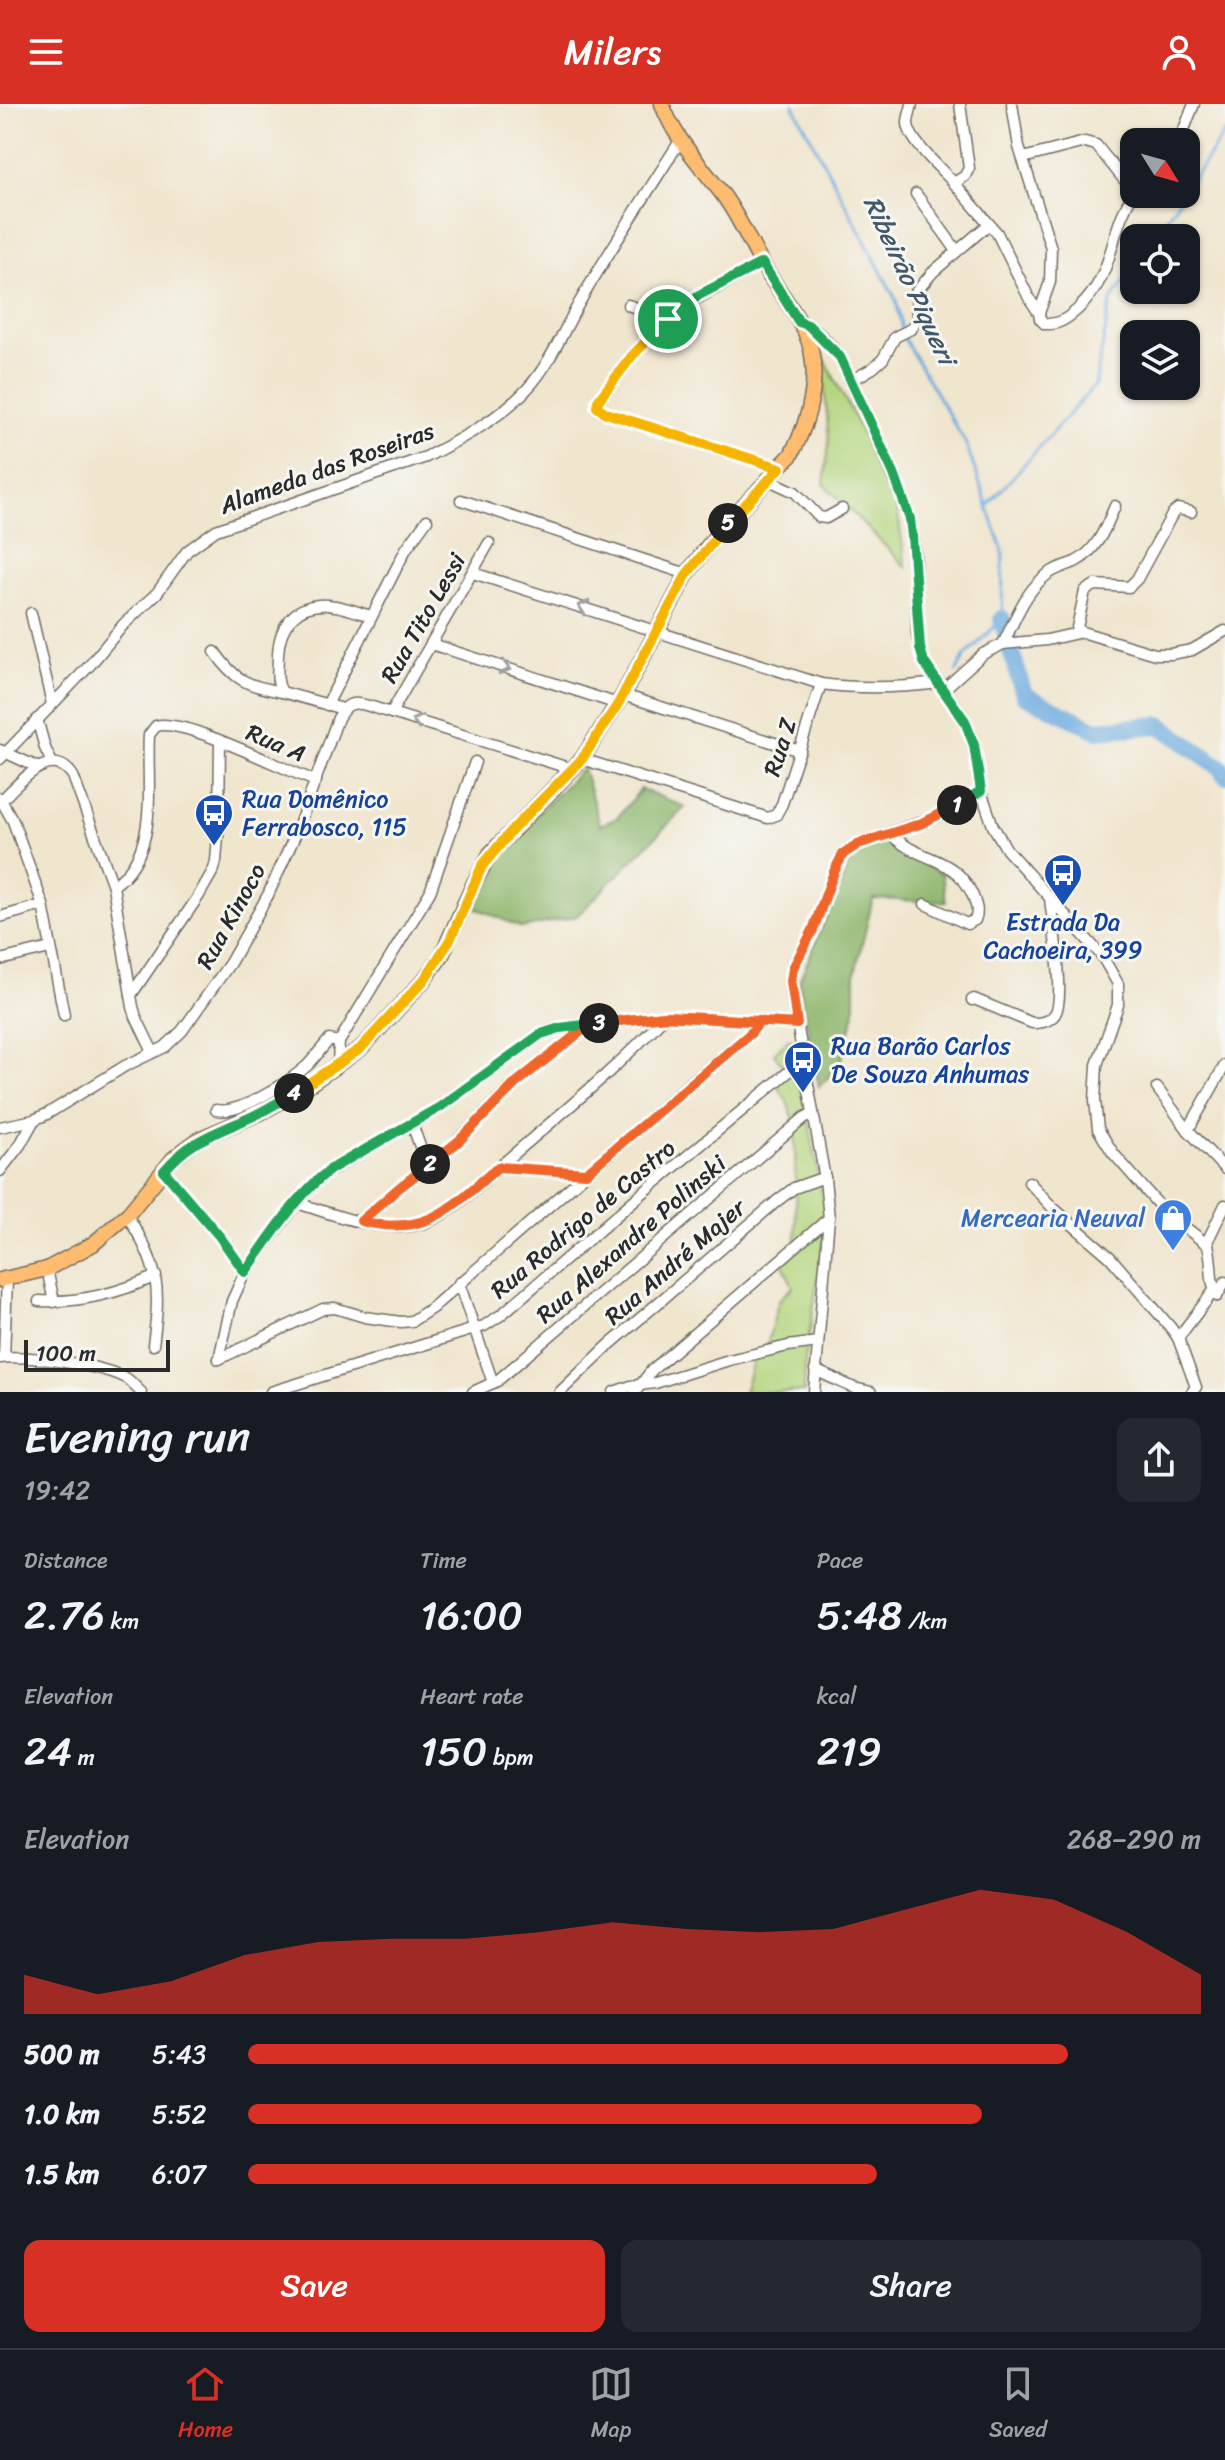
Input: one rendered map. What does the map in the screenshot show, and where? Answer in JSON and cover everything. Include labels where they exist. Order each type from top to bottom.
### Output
[{"type":"main road","points":[[4,1279],[47,1269],[93,1244],[127,1215],[173,1159],[201,1138],[260,1113],[338,1065],[364,1045],[424,980],[446,948],[490,854],[577,764],[620,700],[687,574],[740,509],[780,468],[799,440],[812,391],[813,370],[806,334],[733,210],[680,141],[662,104]]},
{"type":"street","points":[[912,104],[908,121],[910,131],[1002,242],[1045,324],[1053,325],[1068,317],[1091,296],[1107,268],[1118,222],[1125,208]]},
{"type":"street","points":[[954,183],[965,176],[969,168],[960,104]]},
{"type":"street","points":[[1012,104],[1023,158],[1051,248],[1050,282],[1039,313]]},
{"type":"street","points":[[1185,128],[1194,104]]},
{"type":"street","name":"Alameda das Roseiras","points":[[2,754],[157,593],[187,551],[207,535],[426,457],[452,444],[515,400],[540,371],[583,295],[680,141]]},
{"type":"street","points":[[1023,158],[1085,142],[1096,145],[1120,175]]},
{"type":"street","points":[[916,194],[957,251]]},
{"type":"street","points":[[851,381],[873,368],[883,359],[895,337],[911,329],[917,320],[916,292],[933,272],[989,224]]},
{"type":"street","points":[[762,263],[699,295],[668,319],[632,356],[598,401],[597,407],[606,413],[780,468]]},
{"type":"street","points":[[628,305],[668,319]]},
{"type":"street","points":[[799,322],[808,325],[840,357],[894,474],[910,519],[915,555],[917,634],[924,662],[962,715],[971,734],[987,813],[1002,843],[1102,956],[1118,984],[1118,1005],[1097,1065],[1095,1100],[1098,1129],[1121,1163],[1164,1211],[1206,1244],[1210,1250],[1218,1295]]},
{"type":"street","points":[[769,480],[795,492],[819,517],[826,518],[842,509]]},
{"type":"street","points":[[461,500],[687,574]]},
{"type":"street","points":[[1003,644],[1032,589],[1047,574],[1090,551],[1103,533],[1115,506]]},
{"type":"street","points":[[1076,632],[1085,591],[1095,585],[1129,587],[1137,579],[1173,513],[1178,509],[1191,512]]},
{"type":"street","points":[[327,705],[406,549],[427,520]]},
{"type":"street","name":"Rua Tito Lessi","points":[[391,713],[489,543]]},
{"type":"street","points":[[473,573],[821,684],[846,687],[940,687],[983,654],[1003,644],[1047,640],[1076,632],[1155,654],[1171,654],[1192,650],[1225,631]]},
{"type":"street","points":[[282,692],[277,681],[280,637],[295,614],[326,605],[371,616]]},
{"type":"street","points":[[31,613],[52,704]]},
{"type":"street","points":[[431,644],[800,751]]},
{"type":"street","points":[[215,652],[226,668],[249,685],[343,709],[348,704],[358,703],[577,764]]},
{"type":"street","name":"Rua Z","points":[[577,764],[768,818],[776,815],[782,804],[821,684]]},
{"type":"street","name":"Rua Kinoco","points":[[0,1127],[34,1120],[173,1041],[182,1031],[243,943],[286,857],[343,709]]},
{"type":"street","points":[[37,719],[52,763]]},
{"type":"street","name":"Rua A","points":[[113,886],[121,881],[135,862],[146,835],[149,742],[152,730],[161,724],[204,734],[316,781]]},
{"type":"street","points":[[131,995],[214,869],[219,824],[220,741]]},
{"type":"street","points":[[2,754],[37,767]]},
{"type":"street","points":[[338,1065],[339,1042],[430,892],[475,762]]},
{"type":"street","points":[[64,1015],[43,905],[13,821],[1,800],[37,767],[52,763],[65,767],[73,776],[113,886],[136,1017],[153,1052]]},
{"type":"street","points":[[814,1392],[829,1218],[825,1177],[797,1024],[791,981],[793,968],[813,930],[838,861],[849,849],[936,817],[981,791]]},
{"type":"street","points":[[890,833],[907,848],[959,873],[971,893],[977,917],[971,923],[962,923],[925,904]]},
{"type":"street","points":[[972,1000],[1032,1023],[1042,1023],[1054,1016],[1059,991],[1050,898]]},
{"type":"street","points":[[0,917],[43,905]]},
{"type":"street","points":[[0,960],[50,948]]},
{"type":"street","points":[[760,1021],[751,1033],[432,1308],[408,1322],[365,1317],[330,1308],[219,1359],[232,1301],[245,1272],[320,1177],[412,1124],[541,1034],[560,1028],[665,1016],[760,1021],[797,1024]]},
{"type":"street","points":[[297,1203],[389,1227],[425,1222],[453,1205],[498,1167],[608,1071],[665,1016]]},
{"type":"street","points":[[361,1221],[459,1141],[516,1083],[590,1024]]},
{"type":"street","points":[[216,1110],[232,1110],[259,1097],[303,1069],[329,1040],[339,1042]]},
{"type":"street","name":"Rua Rodrigo de Castro","points":[[271,1392],[484,1326],[525,1297],[632,1202],[804,1059]]},
{"type":"street","points":[[1188,1130],[1225,1065]]},
{"type":"street","points":[[1157,1088],[1188,1130],[1225,1169]]},
{"type":"street","name":"Rua Alexandre Polinski","points":[[473,1392],[493,1383],[813,1113]]},
{"type":"street","points":[[0,1171],[34,1120]]},
{"type":"street","points":[[412,1124],[427,1166]]},
{"type":"street","points":[[498,1167],[586,1173]]},
{"type":"street","points":[[164,1171],[245,1272]]},
{"type":"street","name":"Rua André Majer","points":[[560,1392],[608,1346],[752,1221],[794,1188],[825,1177]]},
{"type":"street","points":[[1029,1182],[1052,1207],[1101,1248],[1178,1338],[1196,1387],[1192,1392]]},
{"type":"street","points":[[1206,1244],[1225,1205]]},
{"type":"street","points":[[127,1215],[146,1245],[156,1276],[158,1306],[153,1345]]},
{"type":"street","points":[[637,1388],[652,1370],[829,1218]]},
{"type":"street","points":[[47,1269],[54,1302]]},
{"type":"street","points":[[39,1301],[73,1301],[120,1291],[156,1276]]},
{"type":"street","points":[[4,1279],[2,1357],[67,1363],[112,1372],[129,1379],[141,1392]]},
{"type":"street","points":[[1178,1338],[1218,1295],[1225,1282]]},
{"type":"street","points":[[459,1283],[493,1383]]},
{"type":"street","points":[[614,1392],[729,1360],[818,1342]]},
{"type":"street","points":[[815,1370],[854,1388],[871,1392]]},
{"type":"green space","points":[[822,354],[891,490],[906,567],[824,484],[829,442]]},
{"type":"green space","points":[[583,768],[600,825],[617,818],[641,789],[685,807],[577,916],[522,928],[465,903],[500,851]]},
{"type":"green space","points":[[885,839],[942,874],[946,902],[873,899],[855,973],[855,1013],[840,1065],[819,1087],[799,981],[851,859]]},
{"type":"green space","points":[[788,1039],[794,1040],[827,1221],[805,1360],[804,1392],[744,1392],[754,1359],[785,1347],[767,1345],[779,1300],[793,1287],[783,1264],[796,1243],[795,1125],[787,1101],[777,1085],[783,1066],[774,1053]]},
{"type":"waterway","name":"Ribeirão Piqueri","points":[[793,104],[896,300],[902,330]]},
{"type":"waterway","points":[[1200,169],[1225,132]]},
{"type":"waterway","points":[[1163,224],[1173,208]]},
{"type":"waterway","points":[[988,505],[1095,385],[1111,301],[1120,288]]},
{"type":"waterway","name":"Ribeirão Piqueri","points":[[903,337],[966,444],[1003,551],[1002,619],[965,656],[956,672]]},
{"type":"waterway","name":"Ribeirão Piqueri","points":[[1002,619],[1024,695],[1097,730],[1160,725],[1220,767],[1225,775]]},
{"type":"waterway","name":"Ribeirão Piqueri","points":[[1220,767],[1225,764]]},
{"type":"place","name":"Rua Domênico Ferrabosco, 115","points":[[214,847]]},
{"type":"place","name":"Estrada Da Cachoeira, 399","points":[[1063,907]]},
{"type":"place","name":"Rua Barão Carlos De Souza Anhumas","points":[[803,1094]]},
{"type":"place","name":"Mercearia Neuval","points":[[1173,1252]]},
{"type":"route","points":[[668,319],[632,356],[598,401],[597,407],[606,413],[780,468],[715,537],[687,574],[618,704],[582,759],[490,854],[450,940],[424,980],[360,1049],[304,1088],[260,1113],[201,1138],[173,1159],[164,1171],[245,1272],[320,1177],[440,1107],[541,1034],[560,1028],[590,1024],[646,1018],[665,1016],[760,1021],[751,1033],[586,1173],[498,1167],[453,1205],[425,1222],[389,1227],[361,1221],[459,1141],[516,1083],[590,1024],[665,1016],[682,1017],[760,1021],[797,1024],[791,981],[793,968],[821,912],[843,854],[858,844],[936,817],[981,791],[971,734],[958,709],[924,662],[920,648],[910,519],[894,474],[840,357],[808,325],[799,322],[762,263],[699,295],[668,319]]}]
